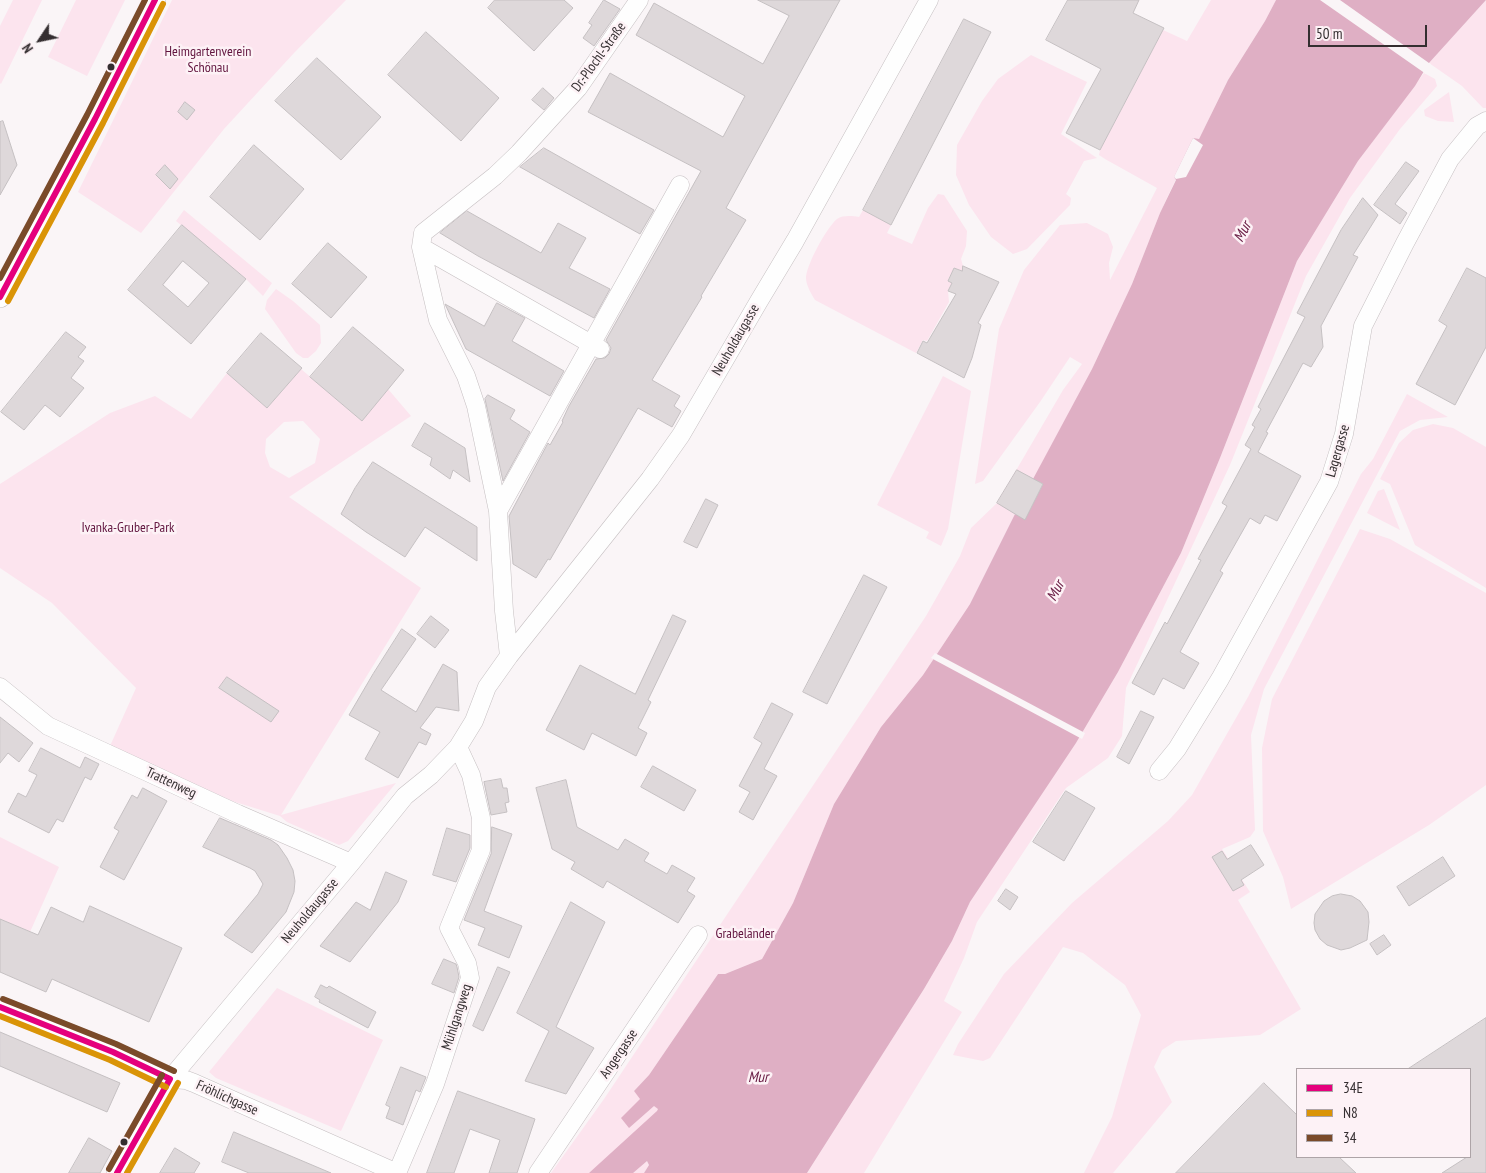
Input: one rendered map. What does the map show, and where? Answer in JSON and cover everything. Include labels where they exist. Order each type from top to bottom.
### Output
[{"type":"street","points":[[0,297],[95,119],[155,0]]},
{"type":"street","name":"Dr.-Plochl-Straße","points":[[421,247],[424,233],[495,176],[578,88],[639,0]]},
{"type":"street","name":"Neuholdaugasse","points":[[117,1173],[170,1078],[405,796],[431,776],[458,747],[474,721],[487,687],[509,656],[650,479],[682,435],[758,301],[795,241],[929,0]]},
{"type":"street","name":"Lagergasse","points":[[1159,771],[1177,749],[1220,679],[1329,482],[1344,434],[1363,326],[1450,159],[1477,126],[1486,121]]},
{"type":"street","points":[[498,511],[596,347],[680,185]]},
{"type":"street","points":[[421,247],[438,320],[466,376],[476,406],[498,511],[504,611],[509,656]]},
{"type":"street","points":[[421,247],[596,347]]},
{"type":"street","name":"Trattenweg","points":[[0,687],[48,726],[238,814],[351,863]]},
{"type":"street","name":"Mühlgangweg","points":[[397,1173],[435,1084],[470,978],[467,964],[449,928],[481,850],[481,818],[471,775],[458,747]]},
{"type":"street","name":"Angergasse","points":[[538,1173],[698,935]]},
{"type":"street","name":"Fröhlichgasse","points":[[0,1007],[113,1052],[170,1078],[194,1083],[397,1173]]},
{"type":"green space","points":[[13,0],[42,0],[1,84],[0,26]]},
{"type":"green space","points":[[76,0],[125,0],[87,76],[48,57]]},
{"type":"green space","name":"Heimgartenverein Schönau","points":[[172,0],[346,0],[224,129],[141,233],[78,192]]},
{"type":"green space","name":"Grabeländer","points":[[1211,0],[1276,0],[1228,80],[1199,139],[1193,139],[1174,177],[1176,179],[1160,213],[1132,284],[1092,369],[1015,514],[970,604],[923,675],[881,727],[834,804],[793,903],[762,959],[725,974],[718,974],[649,1075],[634,1091],[659,1109],[647,1161],[649,1165],[644,1173],[551,1173],[604,1099],[926,616],[960,556],[971,528],[997,503],[1063,390],[1082,364],[1070,357],[983,481],[975,484],[999,329],[1024,270],[1060,225],[1087,223],[1108,234],[1113,247],[1109,263],[1110,280],[1157,188],[1099,155],[1100,150],[1163,30],[1187,41]]},
{"type":"green space","points":[[1486,0],[1486,108],[1483,108],[1462,86],[1429,63]]},
{"type":"green space","points":[[1031,55],[1087,82],[1061,134],[1097,158],[1084,161],[1066,194],[1071,198],[1070,205],[1027,249],[1013,254],[991,237],[969,205],[956,175],[957,145],[982,101],[998,79]]},
{"type":"green space","points":[[1424,73],[1435,79],[1437,86],[1400,129],[1350,198],[1306,276],[1230,465],[1126,688],[1122,736],[1108,758],[1066,788],[977,922],[964,958],[944,1001],[962,1012],[864,1173],[807,1173],[924,989],[952,941],[970,902],[1076,743],[1118,672],[1181,553],[1297,261],[1358,161]]},
{"type":"green space","points":[[1449,92],[1454,122],[1438,121],[1425,116],[1424,110]]},
{"type":"green space","points":[[938,194],[944,195],[967,231],[966,246],[961,259],[962,271],[954,268],[948,280],[952,283],[948,291],[949,302],[927,341],[923,340],[916,353],[815,300],[807,285],[807,273],[817,248],[837,219],[845,216],[859,217],[863,210],[891,225],[887,233],[912,244],[928,208]]},
{"type":"green space","points":[[184,210],[272,283],[263,296],[246,279],[176,221]]},
{"type":"green space","points":[[276,289],[320,325],[321,343],[308,358],[303,358],[296,353],[265,309],[267,300]]},
{"type":"green space","name":"Ivanka-Gruber-Park","points":[[301,369],[362,421],[388,389],[411,416],[289,497],[421,588],[281,815],[396,783],[348,841],[339,845],[287,822],[280,816],[232,801],[110,746],[136,688],[52,603],[0,568],[0,484],[110,413],[155,396],[191,419],[227,373],[267,408]],"holes":[[[303,421],[320,439],[315,463],[289,478],[270,467],[265,453],[266,439],[284,422]]]},
{"type":"green space","points":[[943,376],[971,391],[948,529],[941,546],[926,538],[929,532],[877,505]]},
{"type":"green space","points":[[1407,394],[1448,417],[1420,420],[1400,431],[1264,689],[1251,735],[1255,830],[1250,837],[1222,849],[1250,892],[1238,900],[1301,1009],[1260,1035],[1176,1041],[1162,1050],[1154,1067],[1172,1102],[1113,1173],[1084,1173],[1112,1117],[1141,1015],[1125,985],[1083,953],[1063,947],[990,1058],[983,1061],[953,1055],[958,1044],[1004,974],[1072,903],[1168,821],[1192,795],[1248,697],[1361,474],[1373,459]]},
{"type":"green space","points":[[1433,424],[1453,428],[1486,447],[1486,588],[1415,545],[1390,484],[1380,479],[1399,443],[1413,430]]},
{"type":"green space","points":[[1384,489],[1400,530],[1367,513],[1378,491]]},
{"type":"green space","points":[[1360,529],[1390,539],[1486,593],[1486,785],[1429,825],[1291,909],[1283,877],[1263,831],[1262,748],[1272,699]]},
{"type":"green space","points":[[0,837],[59,867],[30,932],[0,919]]},
{"type":"green space","points":[[277,988],[383,1040],[341,1131],[216,1078],[209,1072]]},
{"type":"water","name":"Mur","points":[[1276,0],[1486,0],[1429,63],[1415,86],[1358,161],[1297,261],[1181,553],[1118,672],[1076,743],[970,902],[952,941],[924,989],[807,1173],[644,1173],[649,1165],[647,1161],[633,1173],[589,1173],[657,1111],[658,1109],[654,1106],[629,1128],[621,1118],[640,1099],[634,1091],[649,1075],[718,974],[725,974],[762,959],[793,903],[834,804],[881,727],[923,675],[970,604],[1015,514],[1025,519],[1043,484],[1033,479],[1092,369],[1132,284],[1160,213],[1176,180],[1174,177],[1193,138],[1199,139],[1228,80]]},
{"type":"pier","points":[[1320,0],[1340,0],[1431,64],[1426,74]]},
{"type":"pier","points":[[1193,138],[1203,145],[1186,177],[1176,179],[1174,177]]},
{"type":"pier","points":[[935,653],[1085,733],[1082,739],[931,658]]},
{"type":"building","points":[[495,0],[564,0],[573,8],[534,51],[488,8]]},
{"type":"building","points":[[604,0],[620,9],[594,46],[583,38],[592,25],[589,23]]},
{"type":"building","points":[[758,0],[840,0],[726,208],[746,220],[652,380],[680,396],[674,406],[681,411],[672,427],[638,408],[550,560],[548,559],[536,578],[513,564],[509,516],[548,443],[550,445],[563,422],[569,406],[596,359],[605,358],[609,354],[611,348],[606,340],[701,171],[588,112],[610,73],[723,137],[745,96],[636,35],[654,3],[763,64],[789,16]]},
{"type":"building","points":[[1068,0],[1139,0],[1133,13],[1164,28],[1100,150],[1066,133],[1101,69],[1046,40]]},
{"type":"building","points":[[964,19],[991,32],[891,225],[863,210]]},
{"type":"building","points":[[426,32],[499,98],[461,141],[388,75]]},
{"type":"building","points":[[317,58],[381,117],[341,160],[275,101]]},
{"type":"building","points":[[543,88],[554,98],[544,110],[532,100]]},
{"type":"building","points":[[185,102],[195,110],[187,120],[178,112]]},
{"type":"building","points":[[3,121],[17,165],[0,195],[0,122]]},
{"type":"building","points":[[254,145],[304,189],[260,240],[210,197]]},
{"type":"building","points":[[544,148],[654,210],[640,234],[520,167]]},
{"type":"building","points":[[1406,162],[1419,171],[1395,204],[1407,213],[1400,224],[1374,205]]},
{"type":"building","points":[[165,165],[178,179],[170,189],[156,175]]},
{"type":"building","points":[[1363,198],[1378,215],[1353,255],[1358,257],[1321,326],[1323,347],[1311,367],[1303,363],[1266,432],[1268,433],[1258,452],[1301,476],[1277,521],[1265,515],[1260,524],[1250,518],[1220,571],[1223,573],[1180,652],[1199,663],[1184,689],[1163,678],[1154,695],[1132,683],[1165,622],[1167,624],[1201,560],[1198,559],[1227,506],[1222,503],[1251,449],[1245,445],[1255,427],[1252,425],[1261,409],[1258,407],[1305,317],[1297,313],[1341,230]]},
{"type":"building","points":[[467,211],[541,253],[558,223],[586,238],[569,268],[610,289],[594,318],[478,256],[440,233]]},
{"type":"building","points":[[182,225],[246,279],[191,344],[128,290]],"holes":[[[183,261],[209,283],[188,307],[163,285]]]},
{"type":"building","points":[[328,243],[367,277],[331,318],[292,284]]},
{"type":"building","points":[[963,266],[999,282],[978,323],[981,325],[972,358],[964,378],[917,353],[923,341],[927,343],[956,294],[948,291],[952,283],[948,281],[954,268],[962,271]]},
{"type":"building","points":[[1467,268],[1486,278],[1486,347],[1455,405],[1416,384],[1447,326],[1439,321]]},
{"type":"building","points":[[497,303],[525,318],[512,341],[564,371],[550,396],[466,349],[445,304],[484,326]]},
{"type":"building","points":[[353,327],[404,370],[362,421],[310,377]]},
{"type":"building","points":[[66,332],[86,347],[78,357],[84,361],[71,378],[84,388],[60,417],[45,405],[24,430],[1,412]]},
{"type":"building","points":[[261,333],[302,368],[267,408],[227,373]]},
{"type":"building","points":[[488,395],[515,410],[510,419],[530,432],[503,481],[485,399]]},
{"type":"building","points":[[425,423],[465,448],[470,482],[453,470],[450,479],[430,465],[432,458],[412,446]]},
{"type":"building","points":[[373,462],[477,527],[477,561],[425,527],[405,557],[341,514],[355,488]]},
{"type":"building","points":[[1017,470],[1043,484],[1025,520],[997,503]]},
{"type":"building","points":[[706,499],[718,505],[697,548],[684,542]]},
{"type":"building","points":[[864,575],[887,587],[827,704],[803,692]]},
{"type":"building","points":[[673,615],[686,621],[648,700],[651,702],[638,728],[647,733],[636,756],[592,733],[584,750],[546,730],[580,665],[635,694]]},
{"type":"building","points":[[431,616],[449,630],[435,648],[417,634]]},
{"type":"building","points":[[402,629],[416,639],[381,690],[416,712],[443,664],[457,672],[459,711],[436,707],[420,728],[431,734],[426,745],[419,742],[398,778],[365,759],[380,732],[349,715]]},
{"type":"building","points":[[227,677],[279,711],[271,722],[219,688]]},
{"type":"building","points":[[772,703],[793,714],[764,769],[777,776],[753,820],[739,812],[750,792],[739,786],[762,743],[754,738]]},
{"type":"building","points":[[1141,711],[1154,717],[1129,764],[1117,757]]},
{"type":"building","points":[[0,717],[33,743],[19,762],[8,753],[0,763]]},
{"type":"building","points":[[41,748],[80,768],[85,757],[99,764],[91,780],[85,777],[63,822],[57,819],[49,833],[8,812],[18,793],[26,797],[37,775],[29,771]]},
{"type":"building","points":[[653,766],[696,790],[684,811],[641,787]]},
{"type":"building","points":[[501,779],[503,788],[507,788],[509,802],[505,803],[507,812],[491,815],[484,782]]},
{"type":"building","points":[[566,780],[577,827],[618,850],[625,839],[649,853],[644,861],[667,874],[672,865],[695,878],[687,891],[695,896],[678,923],[607,881],[603,888],[571,869],[575,862],[552,849],[536,788]]},
{"type":"building","points":[[143,788],[167,801],[124,880],[100,867],[119,831],[114,828],[132,795],[137,798]]},
{"type":"building","points":[[1066,791],[1095,808],[1064,861],[1033,842]]},
{"type":"building","points":[[220,818],[271,840],[278,845],[293,870],[294,892],[286,912],[252,953],[224,935],[258,894],[263,884],[255,871],[203,847]]},
{"type":"building","points":[[492,827],[512,834],[484,911],[522,926],[509,958],[478,945],[485,928],[464,920],[491,854]]},
{"type":"building","points":[[447,828],[470,835],[470,848],[456,882],[433,875]]},
{"type":"building","points":[[1251,845],[1264,865],[1241,880],[1244,885],[1233,891],[1212,857],[1222,851],[1227,859]]},
{"type":"building","points":[[1443,857],[1455,876],[1409,906],[1397,887]]},
{"type":"building","points":[[386,872],[407,881],[398,902],[350,962],[320,946],[356,902],[370,910]]},
{"type":"building","points":[[1006,889],[1018,897],[1010,910],[998,901]]},
{"type":"building","points":[[1341,894],[1352,896],[1360,901],[1368,912],[1369,922],[1367,940],[1341,950],[1327,945],[1320,939],[1315,930],[1314,923],[1315,914],[1324,901],[1332,896]]},
{"type":"building","points":[[571,902],[605,922],[556,1027],[594,1048],[566,1094],[525,1081],[549,1031],[517,1013]]},
{"type":"building","points":[[90,906],[182,948],[149,1022],[52,979],[46,992],[0,972],[0,919],[38,935],[51,907],[83,922]]},
{"type":"building","points":[[1384,935],[1391,945],[1377,955],[1370,944]]},
{"type":"building","points":[[444,959],[456,964],[457,967],[459,977],[454,993],[432,984]]},
{"type":"building","points":[[498,967],[510,972],[483,1031],[473,1026]]},
{"type":"building","points":[[321,985],[327,988],[329,986],[376,1012],[368,1028],[319,1002],[320,1000],[315,997]]},
{"type":"building","points":[[1486,1018],[1486,1173],[1442,1173],[1465,1158],[1471,1158],[1471,1068],[1410,1068]]},
{"type":"building","points":[[0,1032],[120,1083],[107,1112],[0,1066]]},
{"type":"building","points":[[401,1067],[426,1077],[420,1092],[416,1090],[403,1125],[386,1118],[390,1107],[386,1105]]},
{"type":"building","points":[[1264,1083],[1296,1114],[1296,1158],[1340,1158],[1356,1173],[1176,1173]]},
{"type":"building","points":[[458,1091],[535,1119],[517,1173],[489,1173],[500,1140],[470,1129],[454,1173],[427,1173]]},
{"type":"building","points":[[234,1132],[331,1173],[249,1173],[222,1162]]},
{"type":"building","points":[[89,1138],[112,1151],[100,1173],[69,1173]]},
{"type":"building","points":[[175,1148],[200,1163],[194,1173],[160,1173]]},
{"type":"transit line","name":"34","points":[[0,278],[87,115],[145,0]]},
{"type":"transit line","name":"34E","points":[[0,297],[95,119],[155,0]]},
{"type":"transit line","name":"N8","points":[[8,301],[103,123],[163,4]]},
{"type":"transit line","name":"34","points":[[3,999],[116,1044],[174,1071]]},
{"type":"transit line","name":"34E","points":[[0,1007],[113,1052],[170,1079]]},
{"type":"transit line","name":"N8","points":[[0,1016],[110,1060],[166,1087]]},
{"type":"transit line","name":"34","points":[[109,1169],[162,1075]]},
{"type":"transit line","name":"34E","points":[[117,1173],[170,1079]]},
{"type":"transit line","name":"N8","points":[[127,1173],[178,1083]]}]
